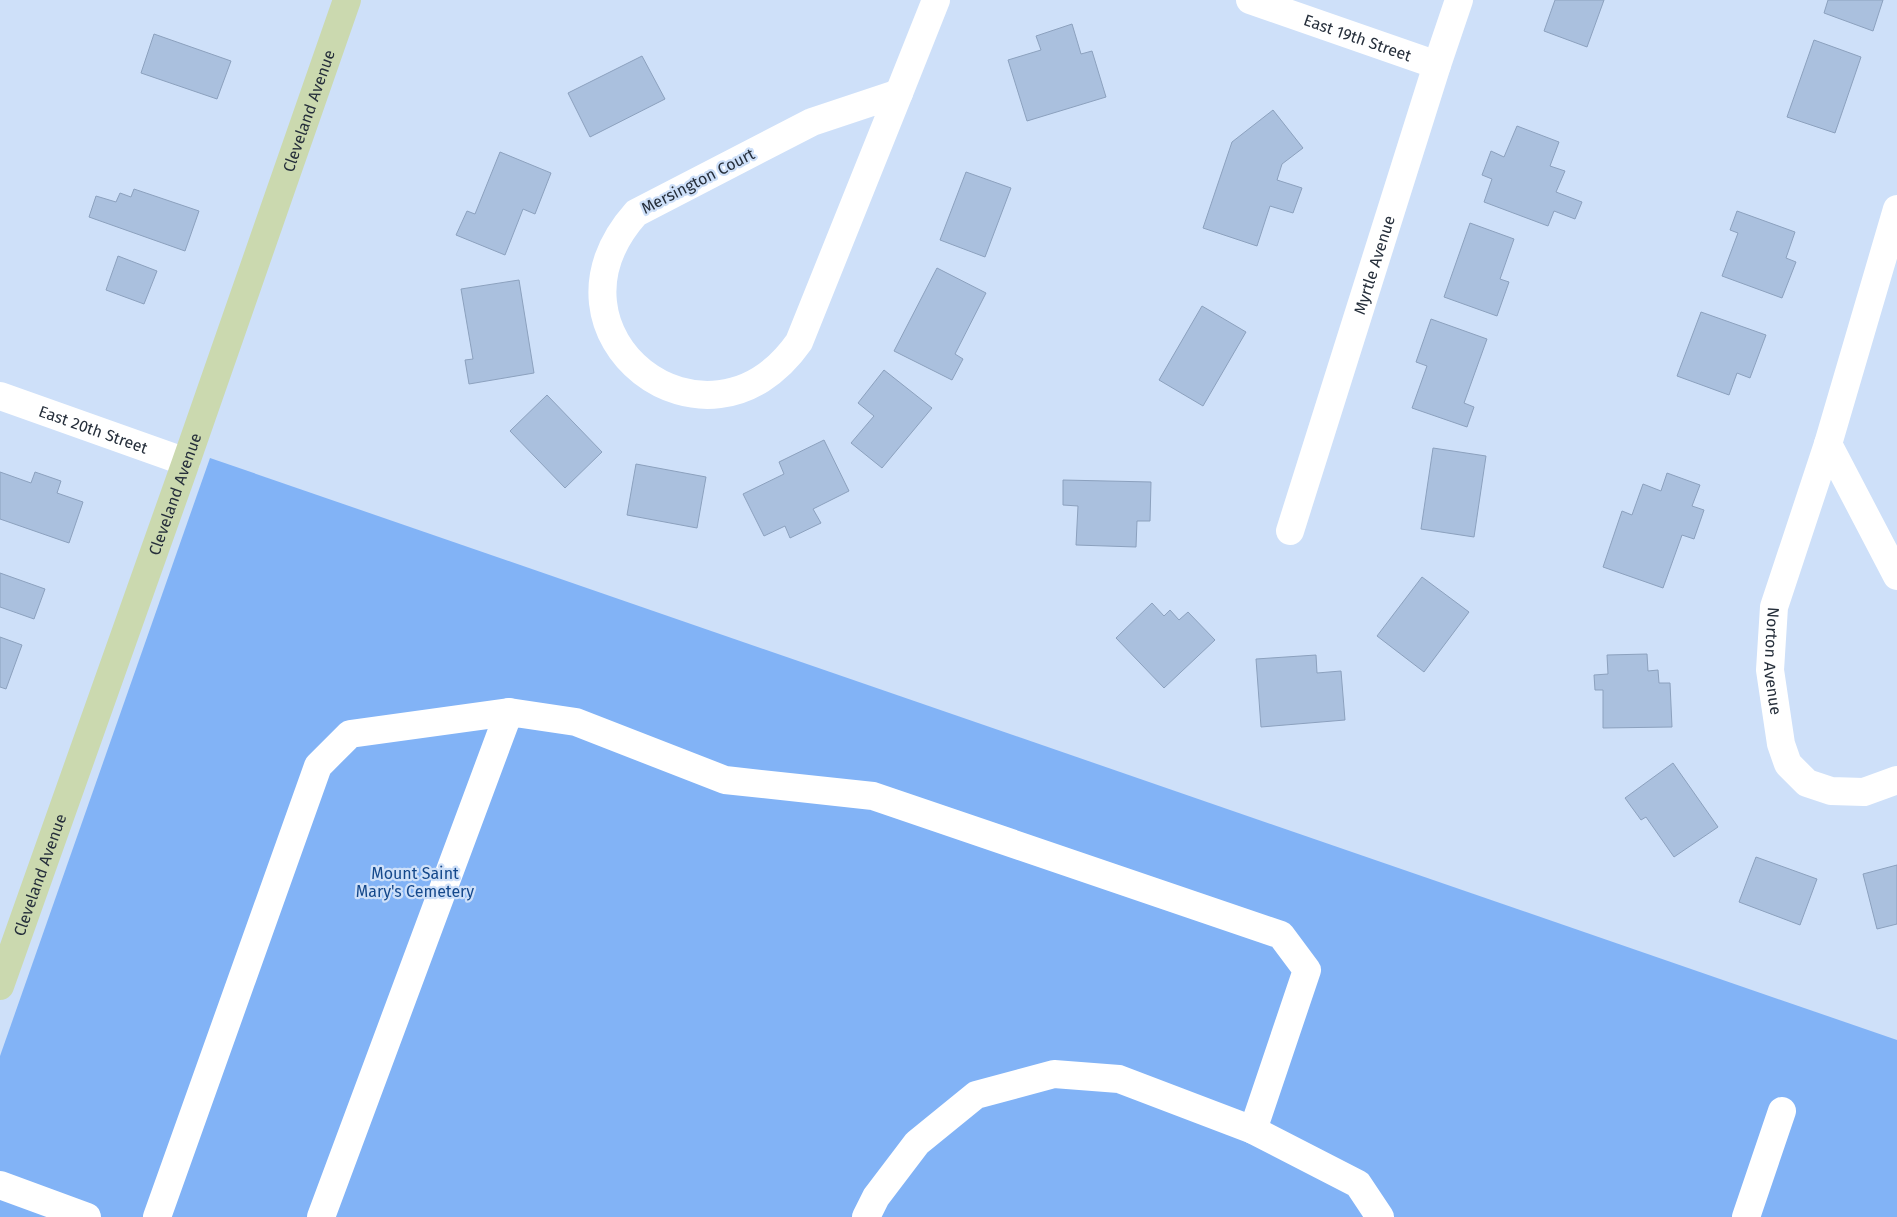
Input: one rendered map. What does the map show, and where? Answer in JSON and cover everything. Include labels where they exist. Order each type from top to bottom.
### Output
[{"type":"main road","name":"Cleveland Avenue","points":[[0,986],[186,462],[347,0]]},
{"type":"street","name":"Mersington Court","points":[[899,94],[812,122],[636,213],[622,229],[612,247],[604,267],[602,288],[604,309],[610,329],[619,347],[633,364],[650,377],[669,387],[690,393],[711,395],[732,392],[752,384],[771,374],[787,359],[802,335],[899,94],[936,0]]},
{"type":"street","name":"East 19th Street","points":[[1250,0],[1437,65]]},
{"type":"street","name":"Myrtle Avenue","points":[[1290,531],[1459,0]]},
{"type":"street","name":"Norton Avenue","points":[[1895,223],[1828,444],[1774,607],[1770,670],[1781,744],[1788,764],[1807,783],[1831,791],[1864,792],[1897,780]]},
{"type":"street","name":"East 20th Street","points":[[0,396],[186,462]]},
{"type":"street","points":[[1828,444],[1897,576]]},
{"type":"street","points":[[321,1217],[510,712]]},
{"type":"street","points":[[157,1217],[318,766],[350,734],[510,712],[576,722],[725,780],[873,796],[1282,935],[1308,970],[1253,1130]]},
{"type":"street","points":[[866,1217],[876,1197],[917,1143],[976,1095],[1054,1074],[1119,1079],[1253,1130],[1358,1184],[1380,1217]]},
{"type":"street","points":[[1746,1217],[1782,1111]]},
{"type":"street","points":[[0,1184],[87,1217]]},
{"type":"green space","name":"Mount Saint Mary's Cemetery","points":[[210,458],[1897,1040],[1897,1217],[0,1217],[0,1056]]},
{"type":"building","points":[[1555,0],[1604,0],[1587,47],[1544,31]]},
{"type":"building","points":[[1828,0],[1883,0],[1873,31],[1824,13]]},
{"type":"building","points":[[1072,24],[1081,54],[1092,51],[1106,97],[1027,121],[1008,60],[1041,50],[1036,36]]},
{"type":"building","points":[[154,34],[231,61],[217,99],[141,73]]},
{"type":"building","points":[[1814,40],[1861,57],[1835,133],[1787,117]]},
{"type":"building","points":[[642,56],[665,99],[590,137],[568,93]]},
{"type":"building","points":[[1273,110],[1303,148],[1282,164],[1277,180],[1302,188],[1293,213],[1270,206],[1257,246],[1203,228],[1232,142]]},
{"type":"building","points":[[1517,126],[1559,142],[1550,166],[1565,171],[1556,192],[1582,202],[1575,219],[1554,211],[1548,226],[1484,202],[1492,179],[1482,175],[1491,151],[1504,157]]},
{"type":"building","points":[[500,152],[551,173],[535,214],[523,209],[505,255],[456,235],[467,211],[475,214]]},
{"type":"building","points":[[966,172],[1011,188],[985,257],[940,240]]},
{"type":"building","points":[[134,189],[199,211],[185,251],[89,217],[96,196],[116,202],[120,193],[131,197]]},
{"type":"building","points":[[1737,211],[1795,232],[1786,258],[1796,262],[1782,298],[1722,276],[1738,233],[1730,230]]},
{"type":"building","points":[[1470,223],[1514,239],[1500,279],[1509,282],[1497,316],[1444,297]]},
{"type":"building","points":[[118,256],[157,271],[144,304],[106,290]]},
{"type":"building","points":[[937,268],[986,293],[955,354],[963,359],[952,380],[894,351]]},
{"type":"building","points":[[519,280],[534,373],[469,384],[465,360],[473,359],[461,289]]},
{"type":"building","points":[[1202,306],[1246,332],[1203,406],[1159,380]]},
{"type":"building","points":[[1701,312],[1766,335],[1750,378],[1737,373],[1729,395],[1677,376]]},
{"type":"building","points":[[1431,319],[1487,339],[1464,403],[1474,407],[1467,427],[1412,408],[1427,366],[1416,362]]},
{"type":"building","points":[[884,370],[932,408],[882,468],[851,443],[874,416],[858,403]]},
{"type":"building","points":[[547,395],[602,452],[565,488],[510,431]]},
{"type":"building","points":[[824,440],[849,491],[813,509],[821,523],[790,538],[785,526],[764,536],[743,494],[784,474],[779,462]]},
{"type":"building","points":[[1433,448],[1486,456],[1474,537],[1421,529]]},
{"type":"building","points":[[636,464],[706,477],[697,528],[627,515]]},
{"type":"building","points":[[0,472],[31,483],[35,472],[61,481],[57,493],[83,502],[69,543],[0,519]]},
{"type":"building","points":[[1667,473],[1700,485],[1692,506],[1704,510],[1694,539],[1682,535],[1663,588],[1603,567],[1622,511],[1632,515],[1643,484],[1661,491]]},
{"type":"building","points":[[1063,480],[1151,482],[1150,521],[1137,521],[1136,547],[1076,545],[1078,506],[1063,505]]},
{"type":"building","points":[[0,573],[45,589],[34,619],[0,607]]},
{"type":"building","points":[[1422,577],[1469,612],[1424,672],[1377,636]]},
{"type":"building","points":[[1152,603],[1164,616],[1170,610],[1179,620],[1188,612],[1215,640],[1164,688],[1116,638]]},
{"type":"building","points":[[0,637],[22,645],[6,689],[0,687]]},
{"type":"building","points":[[1647,654],[1648,671],[1658,670],[1659,683],[1670,683],[1672,727],[1603,728],[1603,690],[1595,690],[1594,675],[1608,674],[1607,655]]},
{"type":"building","points":[[1316,655],[1317,673],[1341,671],[1345,720],[1261,727],[1256,659]]},
{"type":"building","points":[[1673,763],[1718,827],[1674,857],[1646,817],[1641,820],[1625,798]]},
{"type":"building","points":[[1756,857],[1817,879],[1800,925],[1739,902]]},
{"type":"building","points":[[1897,865],[1897,924],[1877,929],[1863,874]]}]
